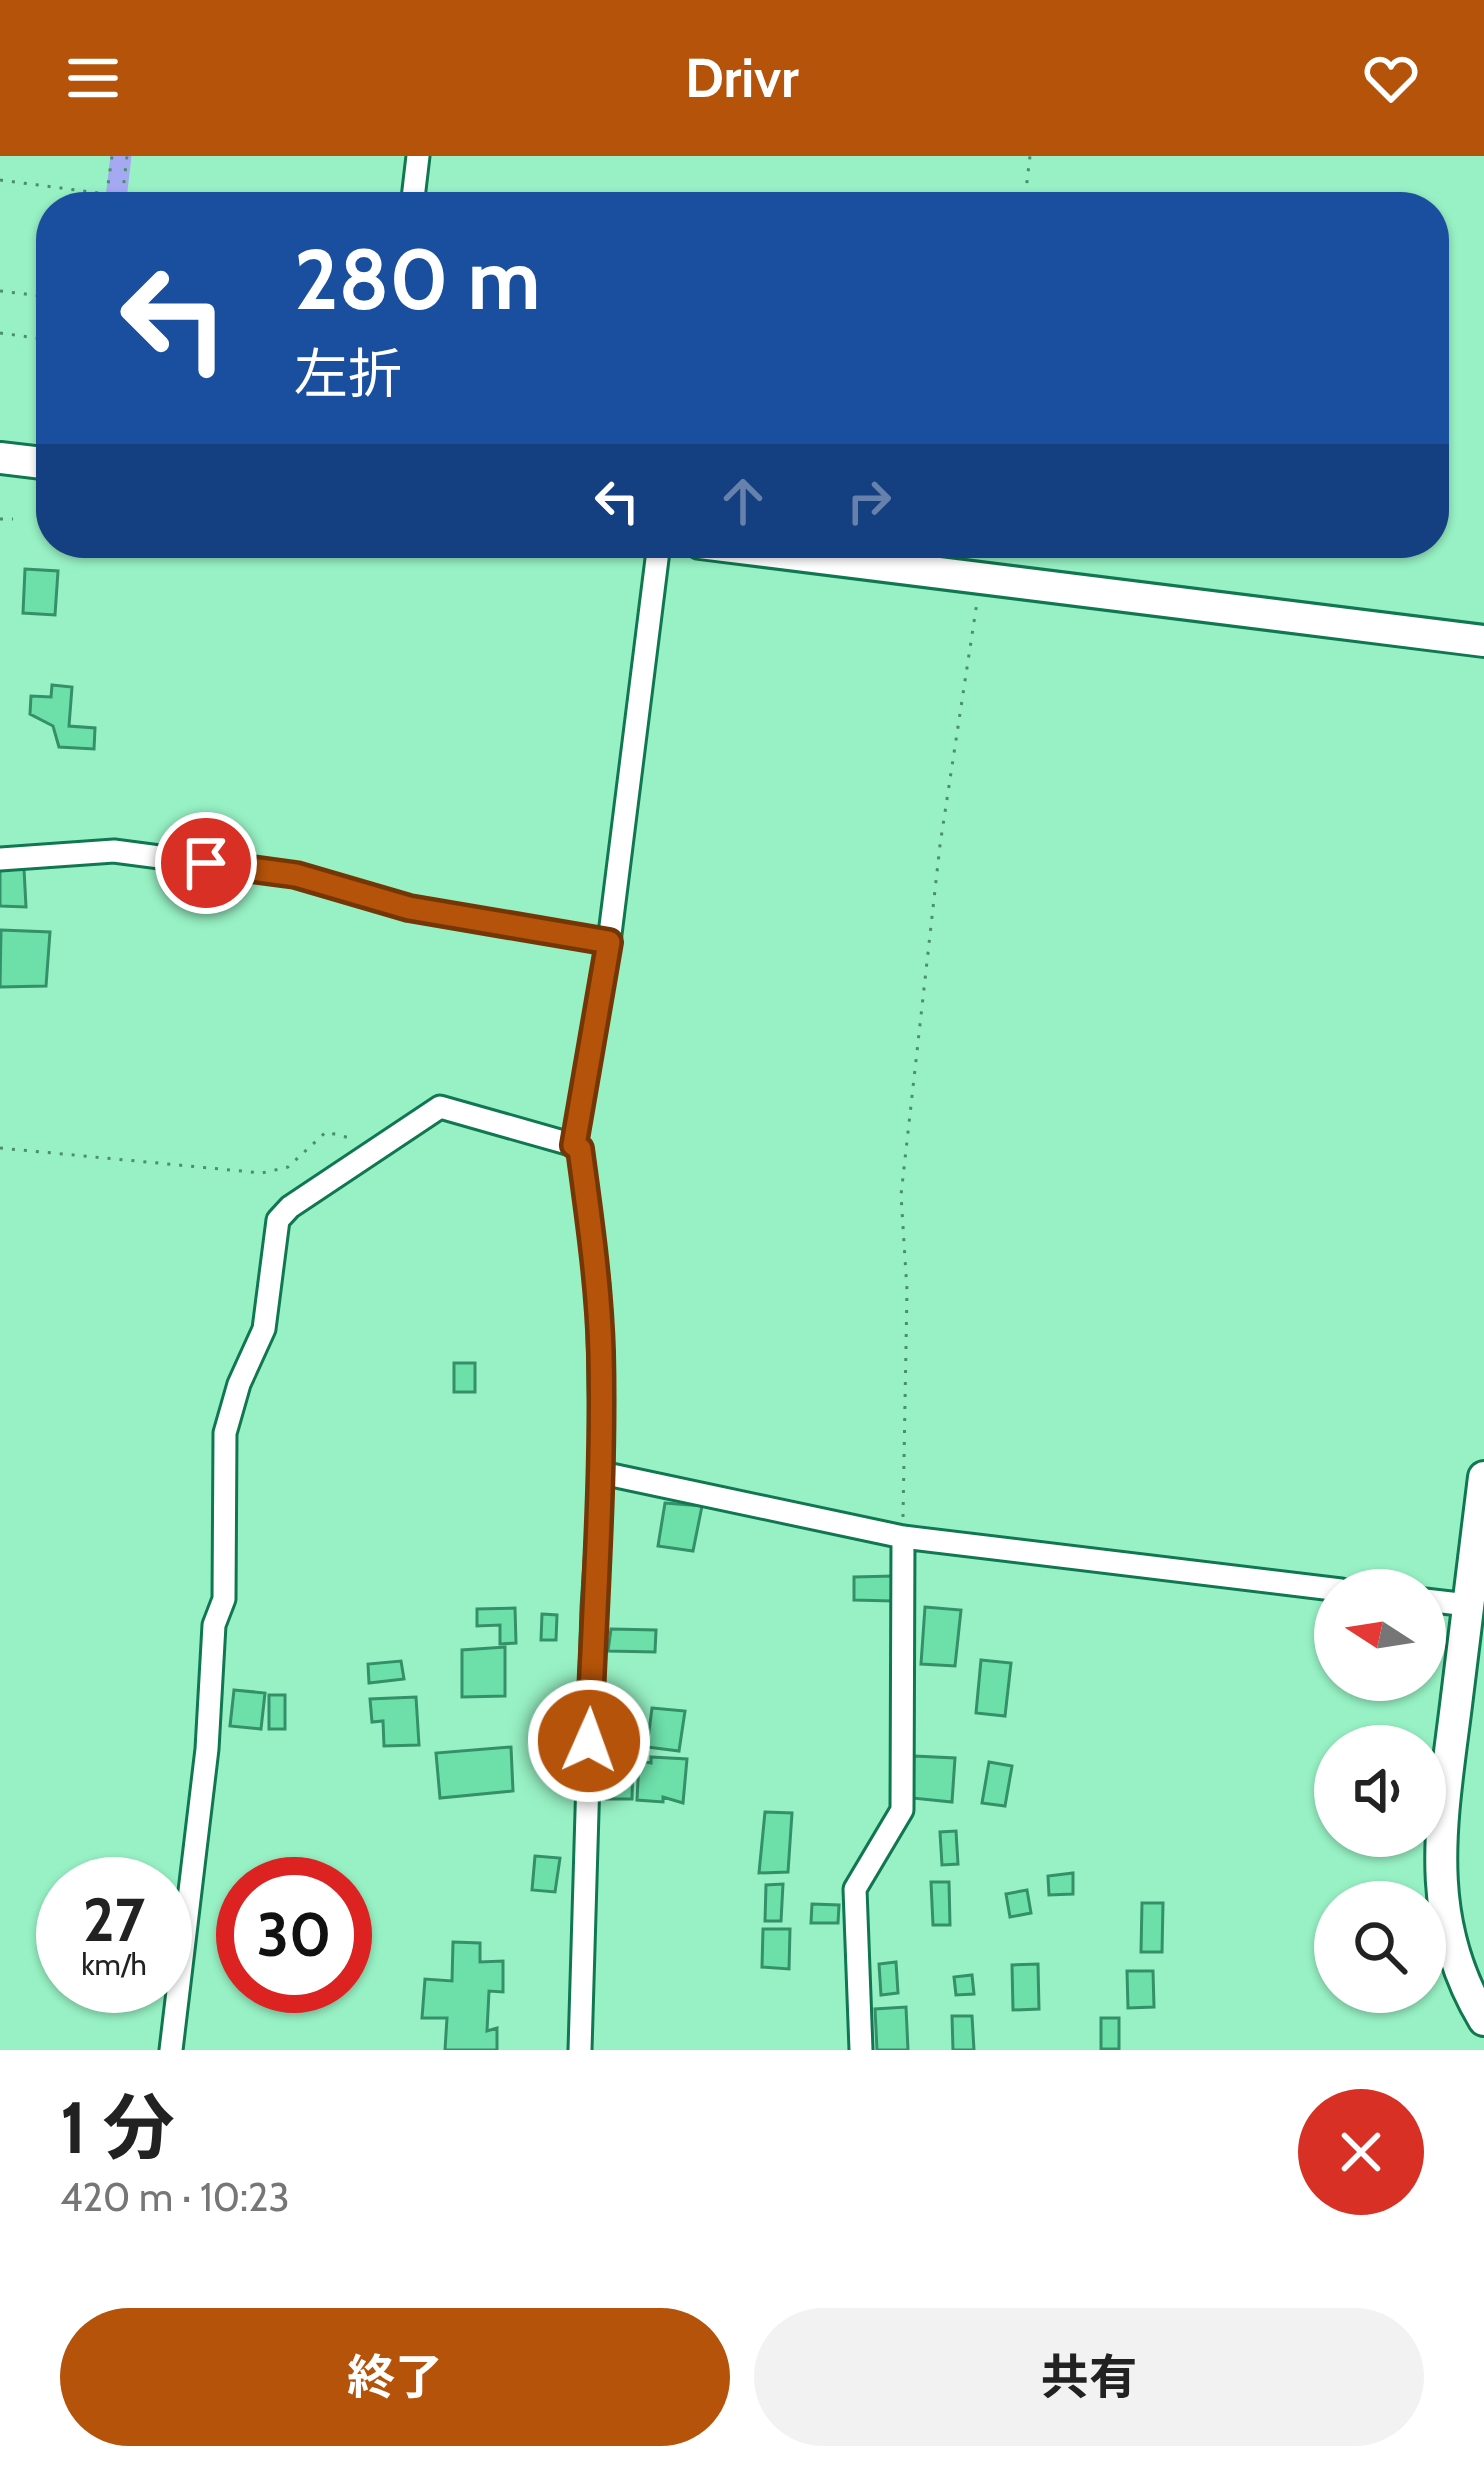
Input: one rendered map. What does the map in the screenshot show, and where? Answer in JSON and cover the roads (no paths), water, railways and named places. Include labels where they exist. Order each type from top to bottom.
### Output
[{"type":"street","points":[[414,192],[418,156]]},
{"type":"street","points":[[0,458],[36,462]]},
{"type":"street","points":[[574,1145],[609,942],[656,558]]},
{"type":"street","points":[[817,558],[1484,641]]},
{"type":"street","points":[[0,859],[115,851],[296,875],[409,908],[609,942]]},
{"type":"street","points":[[171,2050],[205,1773],[214,1625],[224,1599],[225,1433],[239,1384],[265,1329],[278,1220],[290,1207],[440,1107],[580,1149],[598,1286],[602,1474],[593,1608],[580,2050]]},
{"type":"street","points":[[602,1474],[903,1537],[1314,1587]]},
{"type":"street","points":[[1484,1477],[1438,1863],[1448,1941],[1468,1994],[1484,2020]]},
{"type":"street","points":[[861,2050],[855,1888],[902,1810],[903,1537]]},
{"type":"street","points":[[1446,1602],[1468,1605]]},
{"type":"waterway","points":[[117,192],[121,156]]}]
